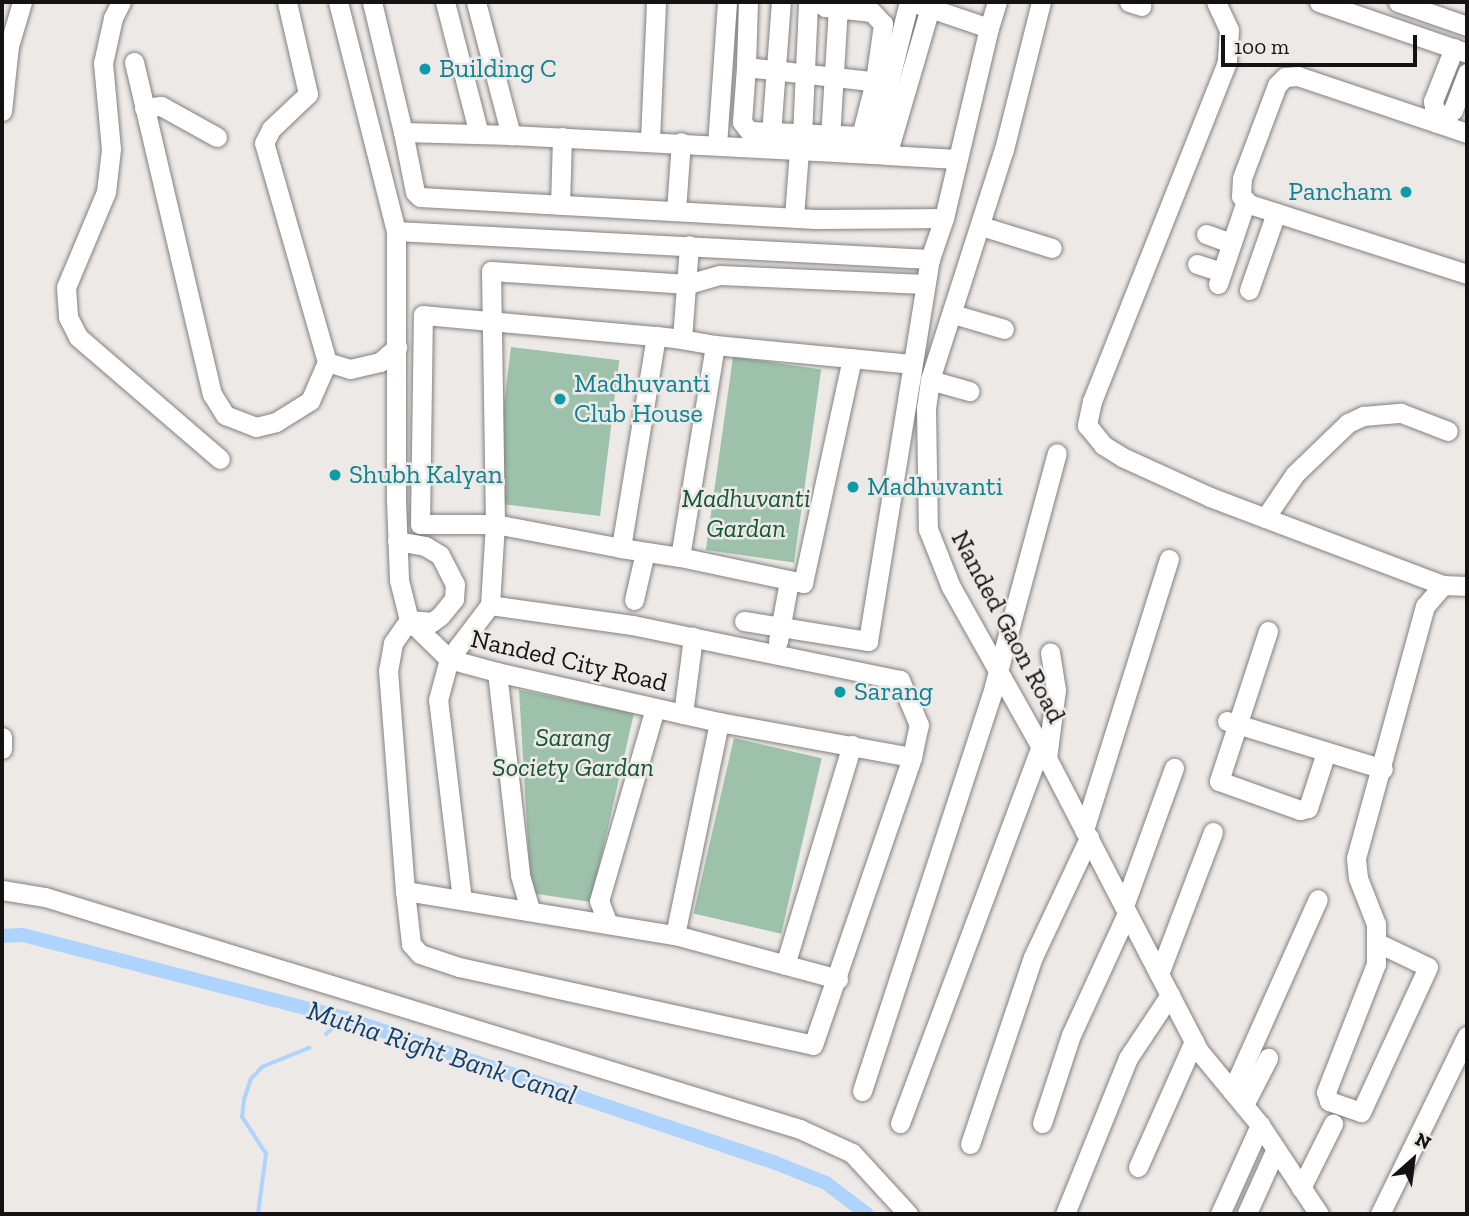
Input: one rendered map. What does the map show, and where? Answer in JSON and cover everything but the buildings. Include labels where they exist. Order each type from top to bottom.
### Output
[{"type":"street","points":[[2,111],[9,46],[22,2]]},
{"type":"street","points":[[121,2],[113,18],[103,63],[111,149],[106,192],[66,287],[68,317],[78,337],[220,459]]},
{"type":"street","points":[[134,62],[205,375],[225,415],[256,427],[293,415],[310,401],[327,362],[264,143],[271,129],[308,94],[287,2]]},
{"type":"street","points":[[338,2],[396,231],[397,541],[399,580],[409,620],[393,643],[388,670],[411,944],[420,954],[459,967],[813,1045],[838,979],[912,757],[919,725],[900,680],[693,637],[490,605]]},
{"type":"street","points":[[372,2],[415,192],[420,197],[794,218],[944,218]]},
{"type":"street","points":[[445,2],[479,134]]},
{"type":"street","points":[[476,2],[511,135]]},
{"type":"street","points":[[650,140],[656,2]]},
{"type":"street","points":[[717,145],[727,2]]},
{"type":"street","points":[[748,2],[742,122],[749,131],[771,134],[800,143],[879,155],[957,159]]},
{"type":"street","points":[[771,134],[780,2]]},
{"type":"street","points":[[794,218],[808,2]]},
{"type":"street","points":[[819,2],[838,9],[872,12],[883,24],[879,155]]},
{"type":"street","points":[[744,621],[868,641],[926,284],[922,259],[944,218],[997,2]]},
{"type":"street","name":"Nanded Gaon Road","points":[[1041,2],[981,226],[930,380],[928,529],[951,587],[1044,752],[1194,1041],[1260,1125],[1319,1214]]},
{"type":"street","points":[[1216,2],[1231,48],[1092,401],[1087,425],[1095,438],[1122,457],[1265,518],[1443,585],[1467,586]]},
{"type":"street","points":[[1319,2],[1460,51],[1433,101],[1437,123]]},
{"type":"street","points":[[1398,2],[1467,26]]},
{"type":"street","points":[[403,132],[650,140],[717,145],[800,143],[861,136],[917,4]]},
{"type":"street","points":[[917,4],[989,28]]},
{"type":"street","points":[[879,155],[917,4]]},
{"type":"street","points":[[830,138],[838,9]]},
{"type":"street","points":[[746,67],[882,82]]},
{"type":"street","points":[[1437,123],[1453,110],[1467,73]]},
{"type":"street","points":[[1467,133],[1298,76],[1285,77],[1277,85],[1242,178],[1241,196],[1246,201],[1276,213],[1467,274]]},
{"type":"street","points":[[144,108],[161,106],[217,137]]},
{"type":"street","points":[[560,205],[562,137]]},
{"type":"street","points":[[676,211],[681,142]]},
{"type":"street","points":[[1197,264],[1220,278],[1246,201]]},
{"type":"street","points":[[1249,290],[1276,213]]},
{"type":"street","points":[[981,226],[1052,247]]},
{"type":"street","points":[[396,231],[922,259]]},
{"type":"street","points":[[1206,234],[1231,243]]},
{"type":"street","points":[[682,340],[689,245]]},
{"type":"street","points":[[462,900],[439,731],[438,700],[449,659],[490,605],[495,524],[489,321],[491,271],[688,284],[720,275],[926,284]]},
{"type":"street","points":[[954,314],[1004,329]]},
{"type":"street","points":[[852,358],[803,583],[680,557],[495,524],[421,524],[423,316],[656,336],[715,345],[852,358],[911,364]]},
{"type":"street","points":[[621,548],[656,336]]},
{"type":"street","points":[[680,557],[715,345]]},
{"type":"street","points":[[327,362],[350,369],[380,362],[397,347]]},
{"type":"street","points":[[930,380],[969,391]]},
{"type":"street","points":[[1265,518],[1295,474],[1363,415],[1401,413],[1448,431]]},
{"type":"street","points":[[862,1091],[990,699],[996,667],[1057,453]]},
{"type":"street","points":[[397,541],[425,545],[440,555],[456,584],[454,599],[440,616],[432,622],[409,620]]},
{"type":"street","points":[[634,600],[645,552]]},
{"type":"street","points":[[970,1144],[1033,957],[1086,834],[1169,559]]},
{"type":"street","points":[[775,654],[789,580]]},
{"type":"street","points":[[1378,943],[1428,967],[1358,1112],[1329,1101],[1326,1092],[1376,964],[1378,943],[1356,858],[1383,769],[1425,606],[1443,585]]},
{"type":"street","name":"Nanded City Road","points":[[409,620],[449,659],[683,715],[912,757]]},
{"type":"street","points":[[1268,631],[1231,723],[1219,781],[1300,810],[1308,808],[1326,752]]},
{"type":"street","points":[[683,715],[693,637]]},
{"type":"street","points":[[900,1123],[1044,752],[1056,690],[1049,652]]},
{"type":"street","points":[[497,672],[520,875],[530,909]]},
{"type":"street","points":[[608,924],[599,901],[655,708]]},
{"type":"street","points":[[675,935],[719,722]]},
{"type":"street","points":[[1231,723],[1383,769]]},
{"type":"street","points":[[2,737],[2,749]]},
{"type":"street","points":[[785,965],[852,745]]},
{"type":"street","points":[[1042,1123],[1071,1035],[1126,909],[1174,768]]},
{"type":"street","points":[[1159,974],[1213,832]]},
{"type":"street","points":[[2,890],[45,897],[800,1129],[852,1153],[908,1214]]},
{"type":"street","points":[[405,891],[530,909],[675,935],[838,979]]},
{"type":"street","points":[[1238,1098],[1318,898]]},
{"type":"street","points":[[1065,1214],[1128,1058],[1170,995]]},
{"type":"street","points":[[1380,1214],[1467,1036]]},
{"type":"street","points":[[1138,1167],[1194,1041]]},
{"type":"street","points":[[1238,1098],[1268,1058]]},
{"type":"street","points":[[1301,1188],[1333,1124]]},
{"type":"street","points":[[1220,1214],[1260,1125]]},
{"type":"street","points":[[1247,1213],[1275,1151]]},
{"type":"green space","name":"Madhuvanti Gardan","points":[[511,347],[619,360],[600,516],[492,503]]},
{"type":"green space","name":"Madhuvanti Gardan","points":[[733,357],[821,369],[794,562],[706,550]]},
{"type":"green space","name":"Sarang Society Gardan","points":[[519,690],[634,713],[591,902],[531,893]]},
{"type":"green space","name":"Sarang Society Gardan","points":[[734,738],[822,758],[781,934],[694,913]]},
{"type":"waterway","name":"Mutha Right Bank Canal","points":[[2,936],[23,935],[345,1018],[773,1162],[826,1183],[867,1214]]},
{"type":"waterway","points":[[326,1034],[345,1018]]},
{"type":"waterway","points":[[258,1214],[266,1154],[242,1117],[244,1100],[251,1079],[262,1067],[309,1048]]},
{"type":"place","name":"Building C","points":[[425,69]]},
{"type":"place","name":"Pancham","points":[[1406,192]]},
{"type":"place","name":"Madhuvanti Club House","points":[[560,399]]},
{"type":"place","name":"Shubh Kalyan","points":[[335,475]]},
{"type":"place","name":"Madhuvanti","points":[[853,487]]},
{"type":"place","name":"Sarang","points":[[840,692]]}]
